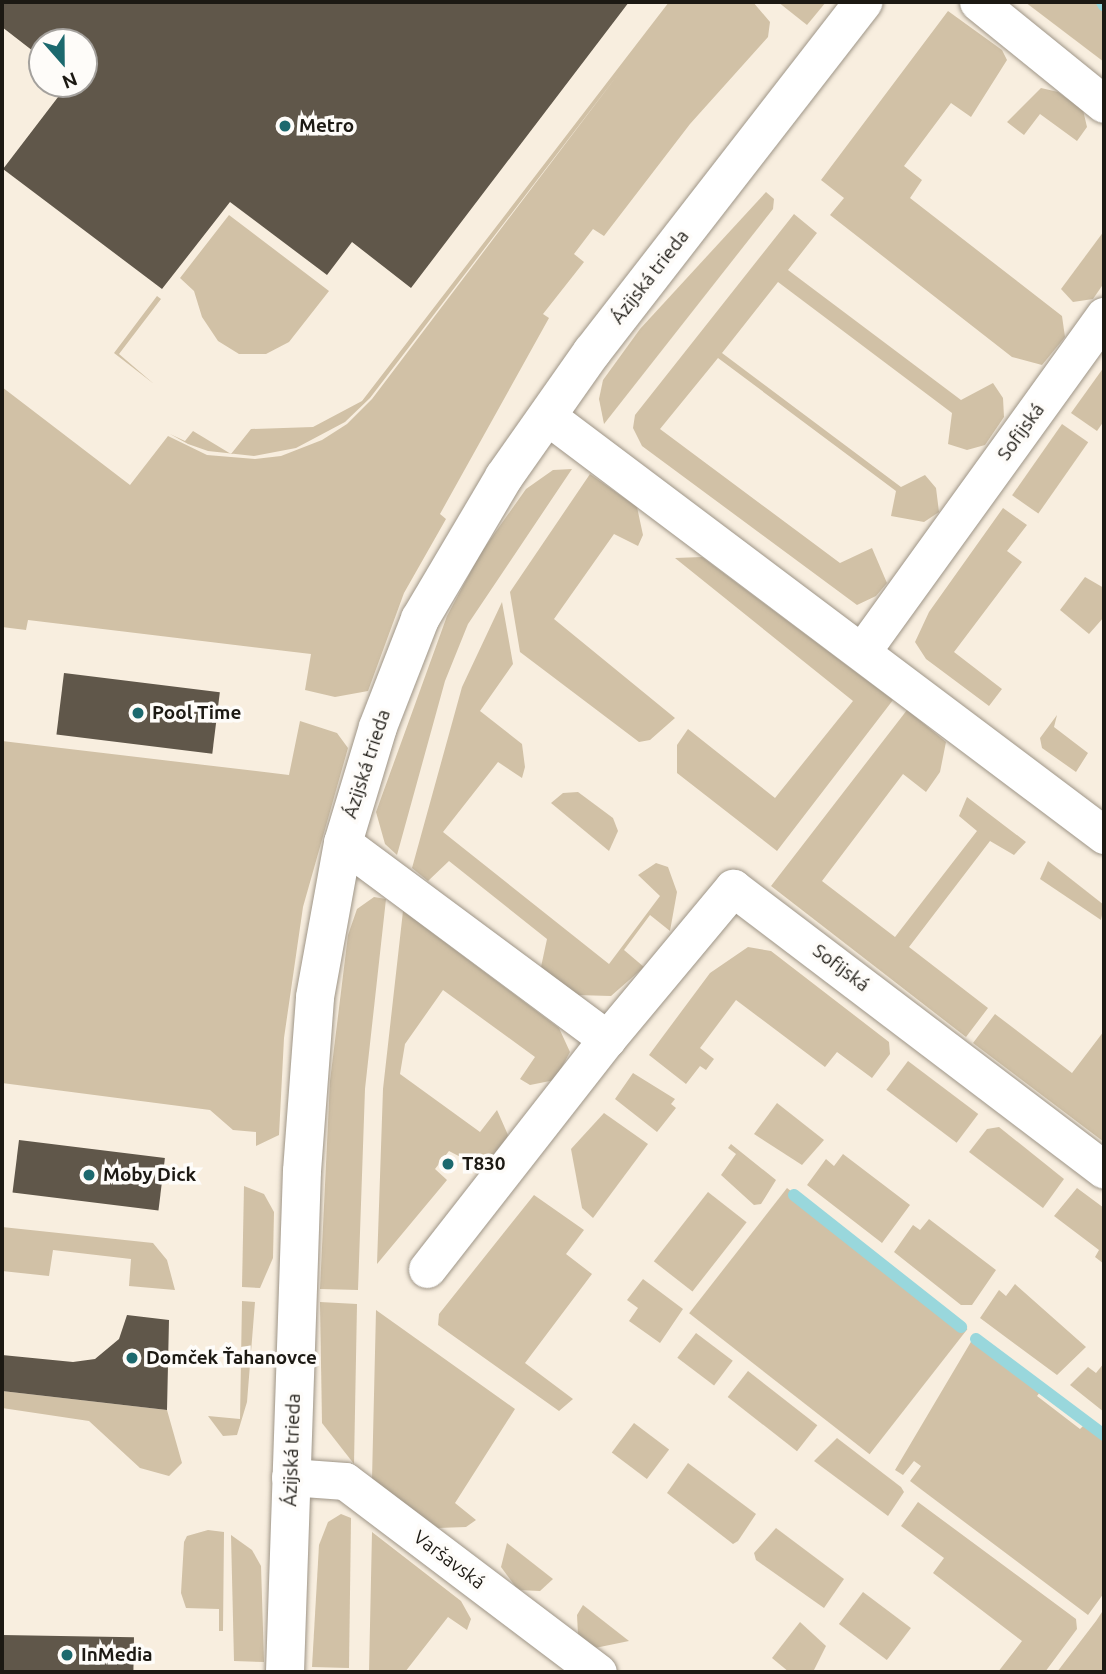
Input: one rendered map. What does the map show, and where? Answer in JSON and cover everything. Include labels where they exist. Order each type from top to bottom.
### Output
[{"type":"street","name":"Ázijská trieda","points":[[285,1672],[290,1477],[306,1102],[315,997],[343,843],[377,727],[421,620],[471,528],[547,416],[863,2]]},
{"type":"street","points":[[978,2],[1104,104]]},
{"type":"street","name":"Sofijská","points":[[863,650],[1104,316]]},
{"type":"street","points":[[547,416],[863,650],[1104,835]]},
{"type":"street","points":[[343,843],[607,1039]]},
{"type":"street","name":"Sofijská","points":[[428,1269],[607,1039],[733,888],[1104,1170]]},
{"type":"street","name":"Varšavská","points":[[290,1477],[345,1481],[598,1672]]},
{"type":"shaded area","points":[[669,2],[753,2],[770,22],[768,37],[690,124],[604,236],[593,229],[574,254],[584,262],[543,314],[549,318],[440,514],[446,519],[404,593],[368,691],[335,697],[305,690],[311,654],[28,620],[26,630],[2,627],[2,387],[130,485],[168,436],[207,455],[255,459],[281,456],[322,440],[347,424],[372,399],[619,73],[370,398],[345,422],[296,448],[254,456],[231,454],[251,429],[313,427],[362,401]]},
{"type":"shaded area","points":[[778,2],[826,2],[807,25]]},
{"type":"shaded area","points":[[1025,2],[1104,2],[1104,62]]},
{"type":"shaded area","points":[[948,11],[1002,50],[1007,60],[971,117],[951,103],[904,166],[922,180],[910,198],[1062,316],[1065,337],[1042,365],[1012,357],[830,215],[844,198],[821,180]]},
{"type":"shaded area","points":[[1041,88],[1058,92],[1083,110],[1087,127],[1077,141],[1040,114],[1024,135],[1007,122]]},
{"type":"shaded area","points":[[766,192],[774,199],[773,209],[604,424],[599,399],[603,380],[640,329]]},
{"type":"shaded area","points":[[794,214],[817,233],[788,270],[961,400],[993,383],[1003,398],[1004,417],[985,445],[967,450],[948,444],[952,413],[778,282],[722,353],[901,487],[925,475],[936,488],[939,512],[924,522],[891,516],[896,491],[718,358],[660,429],[840,563],[872,548],[887,583],[876,596],[857,605],[642,446],[633,428],[635,415]]},
{"type":"shaded area","points":[[229,215],[329,291],[289,342],[266,354],[239,354],[218,341],[202,317],[194,291],[180,278]]},
{"type":"shaded area","points":[[1104,231],[1104,283],[1093,299],[1073,302],[1061,289]]},
{"type":"shaded area","points":[[157,296],[161,299],[119,354],[154,384],[114,353]]},
{"type":"shaded area","points":[[1104,367],[1104,421],[1097,431],[1071,413]]},
{"type":"shaded area","points":[[1062,424],[1088,442],[1038,514],[1012,495]]},
{"type":"shaded area","points":[[193,431],[230,453],[208,451],[188,444],[170,434],[185,441]]},
{"type":"shaded area","points":[[572,469],[468,624],[445,681],[397,855],[385,844],[376,812],[447,616],[480,554],[526,489],[553,470]]},
{"type":"shaded area","points":[[590,474],[637,507],[643,535],[638,546],[614,534],[554,619],[675,718],[650,740],[639,742],[520,652],[510,592]]},
{"type":"shaded area","points":[[1003,508],[1027,525],[1007,551],[1022,562],[954,652],[1002,689],[989,706],[926,659],[915,642],[929,612]]},
{"type":"shaded area","points":[[702,557],[893,700],[777,851],[677,773],[677,745],[688,729],[775,798],[853,701],[675,558]]},
{"type":"shaded area","points":[[1085,577],[1104,588],[1104,617],[1089,634],[1060,610]]},
{"type":"shaded area","points":[[502,602],[513,664],[480,711],[522,744],[525,767],[522,778],[498,762],[443,832],[609,964],[660,896],[638,875],[656,863],[668,867],[677,892],[670,931],[650,915],[624,950],[644,967],[611,996],[576,995],[541,967],[547,939],[449,861],[428,881],[412,868],[462,687]]},
{"type":"shaded area","points":[[907,710],[946,742],[940,772],[926,792],[903,774],[822,881],[895,937],[977,831],[959,816],[967,797],[1026,842],[1014,855],[990,841],[909,947],[988,1008],[966,1037],[771,886]]},
{"type":"shaded area","points":[[1057,715],[1054,727],[1088,753],[1076,772],[1042,748],[1040,738]]},
{"type":"shaded area","points":[[300,721],[337,733],[348,748],[303,907],[284,1038],[279,1135],[256,1146],[256,1132],[233,1130],[210,1110],[2,1083],[2,741],[289,775]]},
{"type":"shaded area","points":[[578,792],[613,818],[618,831],[609,851],[551,803],[563,793]]},
{"type":"shaded area","points":[[1048,861],[1104,905],[1101,920],[1040,879]]},
{"type":"shaded area","points":[[374,897],[386,899],[365,1089],[358,1290],[320,1289],[330,1081],[348,935],[357,909]]},
{"type":"shaded area","points":[[403,911],[559,1028],[570,1052],[555,1080],[530,1085],[520,1079],[535,1057],[443,990],[405,1044],[400,1074],[480,1132],[497,1110],[508,1135],[504,1149],[486,1162],[476,1165],[449,1151],[435,1169],[447,1180],[377,1264],[383,1089]]},
{"type":"shaded area","points":[[748,947],[771,951],[889,1042],[890,1054],[872,1078],[837,1052],[825,1067],[736,1000],[700,1048],[714,1059],[706,1070],[700,1066],[686,1084],[649,1055],[710,973]]},
{"type":"shaded area","points":[[995,1014],[1072,1073],[1104,1031],[1104,1142],[973,1043]]},
{"type":"shaded area","points":[[908,1061],[978,1114],[957,1143],[886,1090]]},
{"type":"shaded area","points":[[633,1073],[675,1099],[671,1104],[676,1108],[657,1132],[615,1099]]},
{"type":"shaded area","points":[[777,1103],[824,1140],[802,1165],[754,1134]]},
{"type":"shaded area","points":[[604,1113],[648,1144],[593,1218],[582,1208],[571,1149]]},
{"type":"shaded area","points":[[999,1127],[1064,1179],[1043,1208],[969,1152],[987,1129]]},
{"type":"shaded area","points":[[731,1144],[776,1180],[761,1204],[754,1205],[721,1175],[736,1154],[728,1148]]},
{"type":"shaded area","points":[[843,1154],[910,1205],[882,1243],[807,1185],[826,1159],[834,1166]]},
{"type":"shaded area","points":[[244,1186],[264,1194],[274,1212],[273,1258],[260,1288],[242,1287]]},
{"type":"shaded area","points":[[787,1188],[967,1329],[870,1454],[689,1313]]},
{"type":"shaded area","points":[[1077,1188],[1104,1208],[1104,1264],[1095,1257],[1099,1250],[1054,1216]]},
{"type":"shaded area","points":[[708,1192],[747,1222],[692,1292],[654,1261]]},
{"type":"shaded area","points":[[534,1195],[584,1230],[566,1254],[592,1274],[525,1363],[573,1399],[559,1411],[438,1325],[439,1314]]},
{"type":"shaded area","points":[[929,1219],[996,1270],[972,1305],[961,1305],[894,1252],[913,1225],[920,1230]]},
{"type":"shaded area","points":[[2,1227],[153,1243],[167,1260],[175,1290],[129,1286],[131,1259],[53,1250],[49,1276],[2,1271]]},
{"type":"shaded area","points":[[643,1279],[683,1309],[660,1343],[629,1321],[638,1308],[627,1300]]},
{"type":"shaded area","points":[[1015,1284],[1086,1347],[1057,1375],[980,1318],[999,1290],[1006,1296]]},
{"type":"shaded area","points":[[242,1301],[255,1302],[247,1402],[237,1435],[223,1436],[208,1416],[240,1419]]},
{"type":"shaded area","points":[[320,1302],[357,1304],[354,1464],[322,1423]]},
{"type":"shaded area","points":[[376,1310],[515,1409],[455,1503],[476,1520],[466,1527],[438,1528],[372,1479]]},
{"type":"shaded area","points":[[696,1333],[733,1361],[714,1385],[677,1358]]},
{"type":"shaded area","points":[[975,1335],[1044,1387],[1037,1396],[1080,1429],[1089,1420],[1104,1432],[1104,1593],[1088,1615],[910,1481],[921,1466],[914,1461],[903,1475],[895,1470]]},
{"type":"shaded area","points":[[1104,1363],[1104,1412],[1070,1385],[1088,1367],[1096,1373]]},
{"type":"shaded area","points":[[748,1371],[817,1425],[797,1451],[728,1397]]},
{"type":"shaded area","points":[[2,1391],[167,1410],[182,1463],[169,1476],[140,1468],[89,1421],[2,1408]]},
{"type":"shaded area","points":[[634,1423],[669,1449],[647,1479],[612,1453]]},
{"type":"shaded area","points":[[837,1438],[901,1487],[904,1492],[888,1516],[814,1461]]},
{"type":"shaded area","points":[[688,1463],[756,1514],[738,1541],[733,1544],[667,1493]]},
{"type":"shaded area","points":[[918,1502],[1076,1619],[1077,1629],[1045,1672],[998,1672],[1022,1641],[933,1573],[944,1558],[901,1526]]},
{"type":"shaded area","points":[[341,1514],[351,1518],[349,1668],[312,1667],[319,1545],[328,1522]]},
{"type":"shaded area","points":[[776,1528],[844,1579],[824,1608],[756,1560],[754,1553]]},
{"type":"shaded area","points":[[208,1530],[224,1532],[223,1631],[219,1631],[219,1609],[186,1608],[181,1593],[184,1542],[187,1536]]},
{"type":"shaded area","points":[[372,1532],[461,1601],[471,1619],[467,1630],[448,1617],[405,1672],[369,1672]]},
{"type":"shaded area","points":[[231,1535],[252,1550],[261,1566],[264,1662],[234,1661]]},
{"type":"shaded area","points":[[507,1543],[553,1579],[540,1591],[518,1590],[501,1567]]},
{"type":"shaded area","points":[[863,1592],[911,1628],[887,1660],[839,1624]]},
{"type":"shaded area","points":[[583,1605],[629,1641],[595,1648],[578,1634],[577,1615]]},
{"type":"shaded area","points":[[1104,1609],[1104,1672],[1057,1672],[1096,1621]]},
{"type":"shaded area","points":[[800,1622],[826,1646],[813,1672],[789,1672],[772,1658]]},
{"type":"building","name":"Metro","points":[[2,2],[629,2],[411,288],[352,242],[327,275],[230,202],[162,289],[3,169],[57,98],[98,98],[98,28],[28,28],[28,47],[2,27]]},
{"type":"building","name":"Pool Time","points":[[64,673],[220,692],[212,754],[56,735]]},
{"type":"building","name":"Moby Dick","points":[[19,1140],[165,1158],[158,1211],[13,1193]]},
{"type":"building","name":"Domček Ťahanovce","points":[[127,1315],[169,1320],[167,1410],[2,1391],[2,1355],[73,1362],[95,1359],[119,1339]]},
{"type":"building","name":"InMedia","points":[[2,1635],[134,1637],[133,1672],[2,1672]]},
{"type":"waterway","points":[[1102,2],[1104,6]]},
{"type":"waterway","points":[[794,1195],[961,1327]]},
{"type":"waterway","points":[[976,1339],[1104,1435]]},
{"type":"place","name":"Metro","points":[[285,126]]},
{"type":"place","name":"Pool Time","points":[[138,713]]},
{"type":"place","name":"T830","points":[[448,1164]]},
{"type":"place","name":"Moby Dick","points":[[89,1175]]},
{"type":"place","name":"Domček Ťahanovce","points":[[132,1358]]},
{"type":"place","name":"InMedia","points":[[67,1655]]}]
